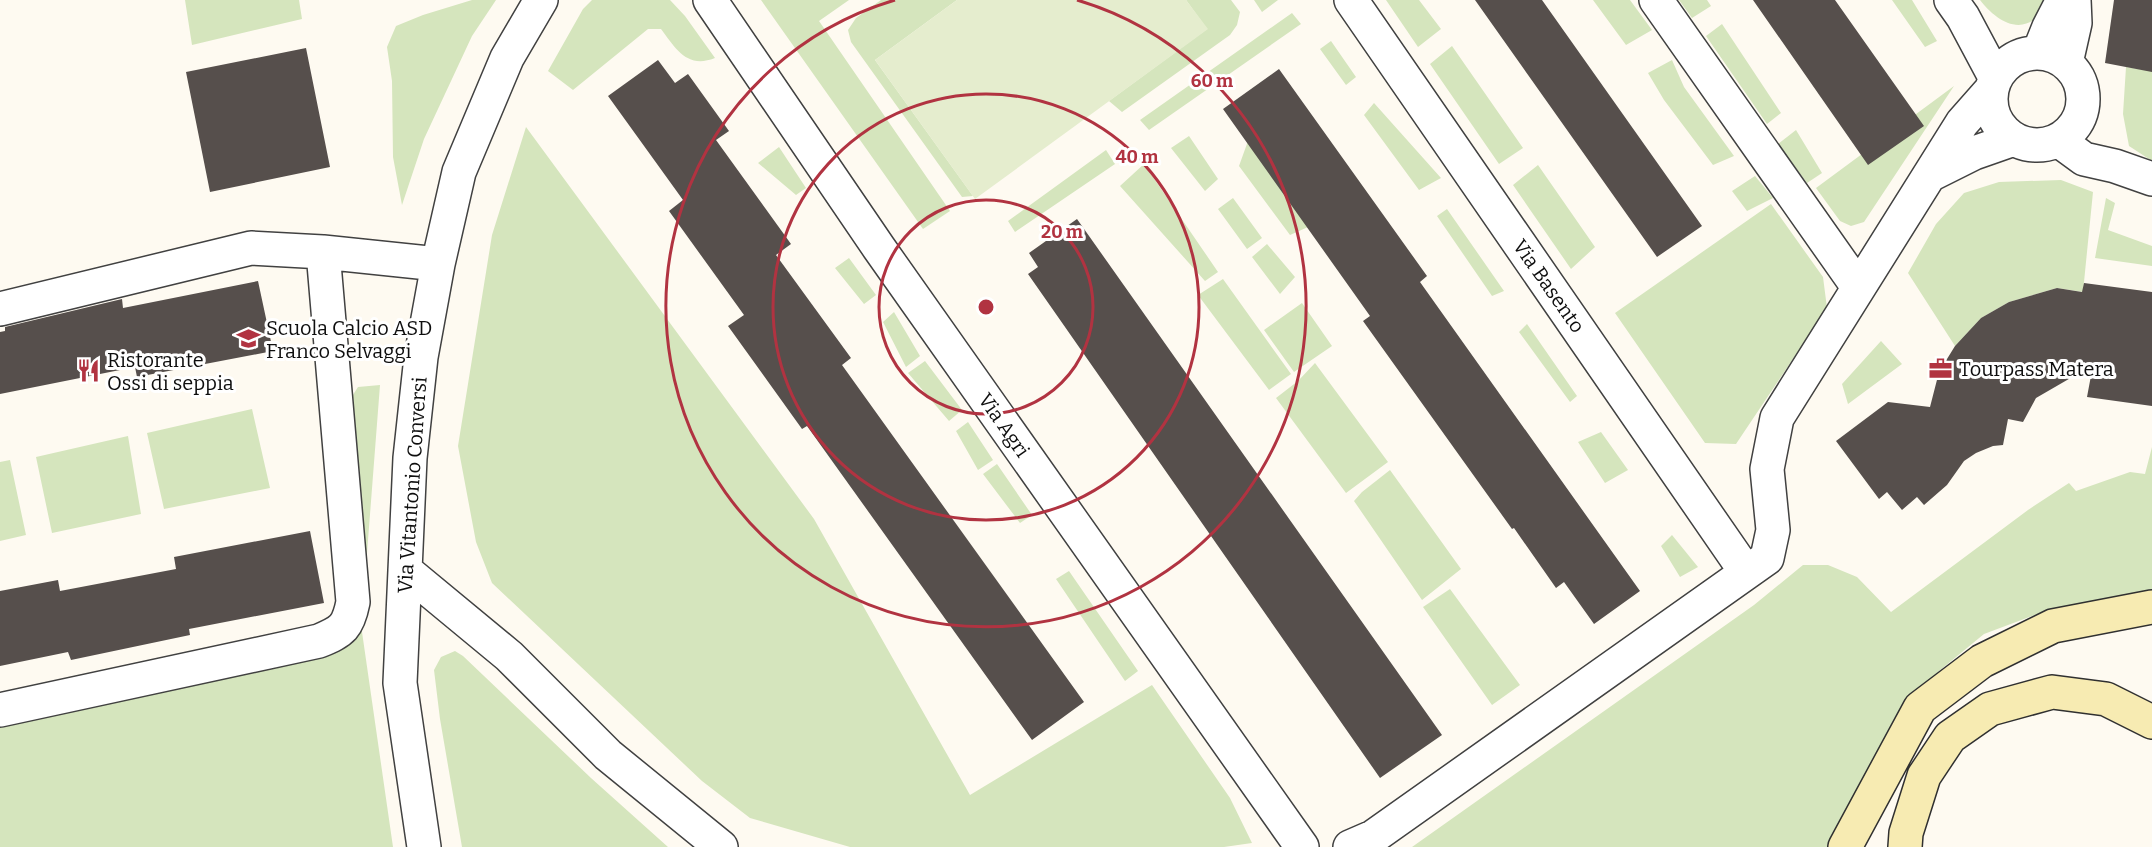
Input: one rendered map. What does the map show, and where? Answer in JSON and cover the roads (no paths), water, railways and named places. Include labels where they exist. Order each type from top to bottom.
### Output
[{"type":"street","name":"Via Vitantonio Conversi","points":[[424,847],[400,683],[410,458],[421,357],[438,264],[459,171],[507,58],[541,0]]},
{"type":"street","name":"Via Agri","points":[[710,0],[893,268],[1302,847]]},
{"type":"street","name":"Via Basento","points":[[1351,0],[1746,572]]},
{"type":"street","points":[[1656,0],[1858,287]]},
{"type":"street","points":[[2063,0],[2049,27],[2021,68],[1990,103],[2002,130],[2014,139],[2028,144],[2043,144],[2058,140],[2070,131],[2079,118],[2083,103]]},
{"type":"street","points":[[1350,847],[1373,837],[1767,558],[1773,530],[1767,469],[1777,418],[1962,123],[2021,68],[2075,23],[2074,0]]},
{"type":"street","points":[[1957,9],[2021,68],[2076,73],[2082,88],[2091,137],[2115,166]]},
{"type":"street","points":[[1930,175],[1974,153],[2014,139]]},
{"type":"street","points":[[2058,140],[2084,159],[2115,166],[2152,180]]},
{"type":"street","points":[[0,309],[251,249],[323,252],[438,264]]},
{"type":"street","points":[[0,710],[319,641],[336,634],[349,621],[353,602],[323,252]]},
{"type":"street","points":[[405,570],[509,656],[608,754],[721,847]]},
{"type":"street","points":[[1845,847],[1920,708],[1982,661],[2052,626],[2152,607]]},
{"type":"street","points":[[1905,847],[1906,833],[1924,776],[1950,737],[1990,710],[2052,692],[2106,699],[2152,722]]},
{"type":"place","name":"Scuola Calcio ASD Franco Selvaggi","points":[[248,339]]},
{"type":"place","name":"Tourpass Matera","points":[[1941,369]]},
{"type":"place","name":"Ristorante Ossi di seppia","points":[[89,371]]}]
